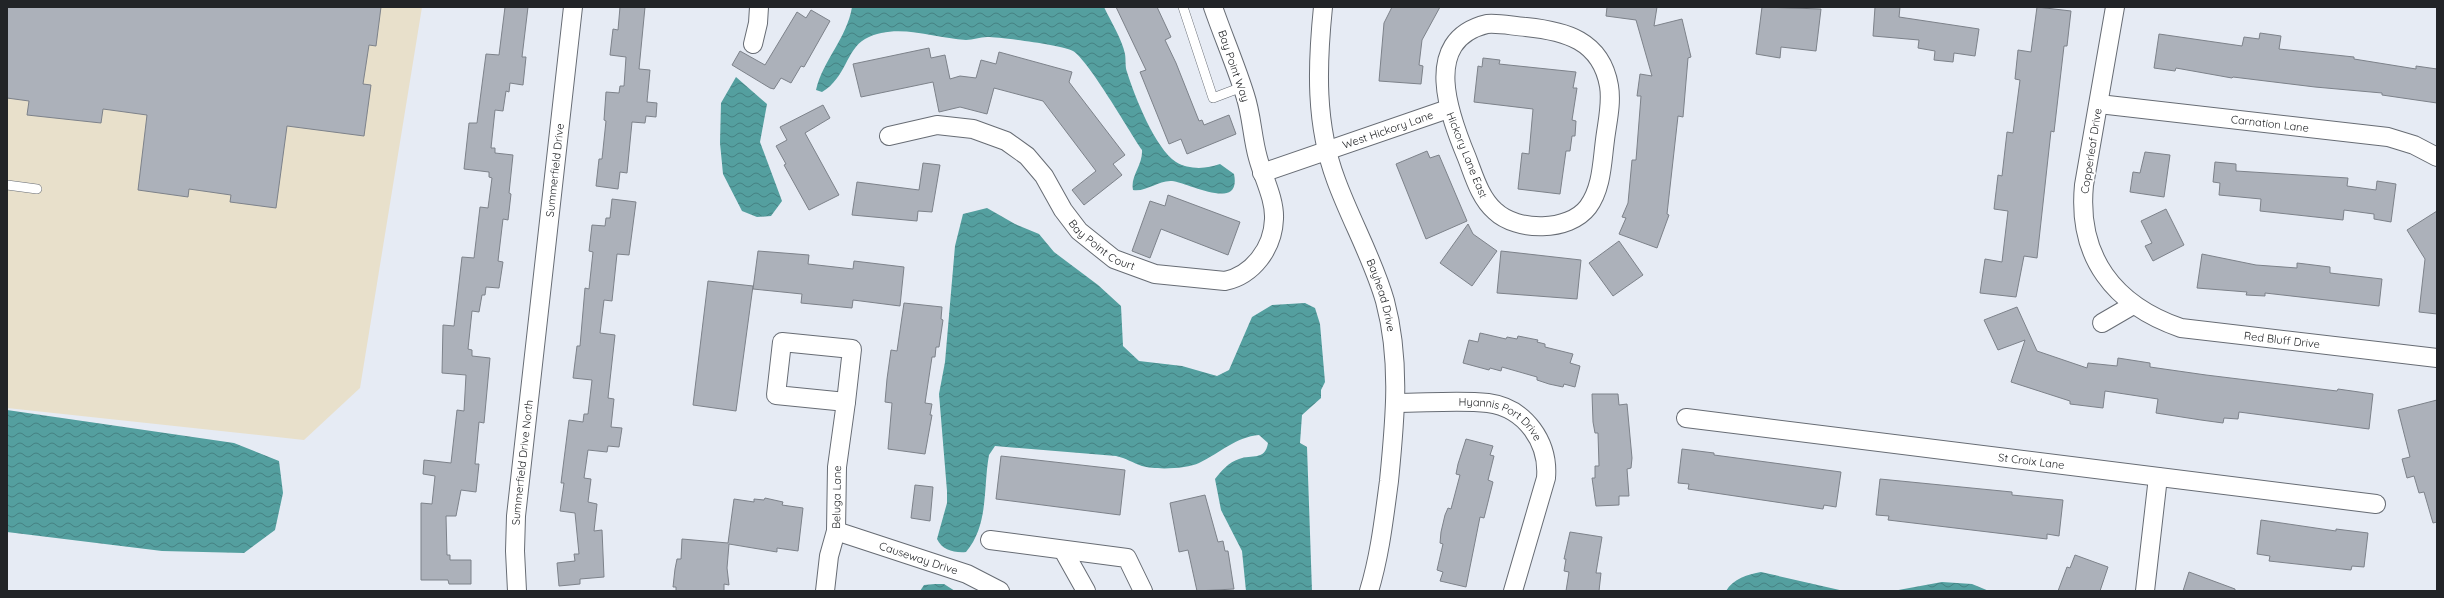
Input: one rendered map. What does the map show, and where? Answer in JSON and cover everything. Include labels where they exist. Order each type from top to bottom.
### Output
[{"type":"street","name":"Summerfield Drive","points":[[537,334],[573,7]]},
{"type":"street","points":[[753,44],[758,23],[759,7]]},
{"type":"street","name":"Bay Point Way","points":[[1213,7],[1242,87],[1262,173]]},
{"type":"street","name":"Bayhead Drive","points":[[1323,7],[1318,80],[1320,107],[1327,152],[1336,181],[1367,251],[1384,300],[1396,360],[1396,403],[1382,537],[1369,591]]},
{"type":"street","name":"Copperleaf Drive","points":[[2115,7],[2084,185],[2084,224],[2090,245],[2101,269],[2119,293],[2133,305]]},
{"type":"street","name":"Hickory Lane East","points":[[1487,24],[1558,31],[1575,37],[1589,48],[1600,62],[1609,88],[1602,159],[1595,197],[1586,210],[1574,220],[1559,226],[1543,226],[1507,219],[1486,202],[1448,109],[1446,94],[1446,68],[1450,53],[1465,34],[1487,24]]},
{"type":"street","name":"Carnation Lane","points":[[2098,104],[2388,137],[2414,145],[2437,157]]},
{"type":"street","name":"West Hickory Lane","points":[[1262,173],[1327,152],[1448,109]]},
{"type":"street","name":"Bay Point Court","points":[[889,136],[937,125],[973,129],[1006,141],[1027,156],[1036,167],[1063,210],[1089,240],[1114,258],[1130,266],[1155,274],[1181,278],[1234,279],[1250,270],[1257,263],[1269,243],[1274,220],[1273,206],[1262,173]]},
{"type":"street","points":[[2102,324],[2133,305]]},
{"type":"street","name":"Red Bluff Drive","points":[[2133,305],[2159,320],[2181,328],[2437,358]]},
{"type":"street","name":"Summerfield Drive North","points":[[517,591],[515,551],[516,516],[537,334]]},
{"type":"street","name":"Beluga Lane","points":[[825,591],[829,556],[836,531],[837,467],[846,402],[852,350],[782,342],[776,395],[846,402]]},
{"type":"street","name":"Hyannis Port Drive","points":[[1396,403],[1489,403],[1521,416],[1538,436],[1546,460],[1546,478],[1513,591]]},
{"type":"street","name":"St Croix Lane","points":[[1686,418],[2376,504]]},
{"type":"street","points":[[2145,591],[2158,477]]},
{"type":"street","name":"Causeway Drive","points":[[836,531],[967,574],[1000,591]]},
{"type":"street","points":[[990,540],[1126,558],[1143,591]]},
{"type":"street","points":[[1063,550],[1086,591]]},
{"type":"lane","points":[[1183,7],[1213,98],[1242,87]]},
{"type":"lane","points":[[7,185],[38,189]]},
{"type":"shaded area","points":[[7,7],[422,7],[360,388],[304,440],[7,408]]},
{"type":"water","points":[[852,7],[1104,7],[1124,48],[1126,70],[1135,95],[1153,134],[1161,146],[1168,155],[1181,165],[1204,168],[1220,164],[1234,174],[1234,186],[1230,192],[1222,194],[1167,181],[1143,189],[1133,190],[1133,180],[1141,161],[1142,150],[1089,68],[1073,51],[1057,46],[994,37],[966,40],[902,31],[877,34],[865,39],[859,44],[830,86],[822,92],[816,90],[819,79],[845,29]]},
{"type":"water","points":[[736,77],[767,104],[760,142],[782,201],[771,216],[757,217],[742,211],[723,174],[720,143],[721,103]]},
{"type":"water","points":[[987,208],[1015,224],[1039,234],[1054,252],[1098,285],[1121,306],[1123,346],[1139,361],[1182,366],[1217,376],[1229,370],[1252,317],[1272,305],[1305,303],[1315,308],[1320,324],[1325,382],[1321,390],[1321,398],[1302,415],[1300,443],[1307,447],[1312,591],[1246,591],[1242,551],[1221,510],[1215,479],[1235,460],[1261,455],[1264,452],[1268,443],[1259,435],[1251,436],[1235,442],[1194,465],[1171,468],[1142,466],[1116,456],[995,446],[989,455],[982,518],[973,541],[966,552],[949,550],[939,543],[937,539],[947,503],[947,491],[939,394],[945,362],[955,246],[963,214]]},
{"type":"water","points":[[7,410],[234,443],[279,461],[283,493],[275,530],[244,553],[162,551],[7,532]]},
{"type":"water","points":[[1761,572],[1844,591],[1726,591],[1737,580],[1751,574]]},
{"type":"water","points":[[1942,582],[1972,584],[1989,591],[1893,591]]},
{"type":"water","points":[[944,584],[955,591],[920,591],[924,585]]},
{"type":"building","points":[[7,7],[381,7],[376,46],[369,45],[363,84],[371,85],[364,136],[287,126],[276,208],[230,202],[231,195],[189,189],[188,197],[138,190],[147,115],[103,109],[101,123],[27,115],[29,101],[7,98]]},
{"type":"building","points":[[505,7],[528,7],[522,57],[526,57],[523,85],[510,83],[509,92],[506,91],[503,111],[495,110],[491,148],[495,148],[495,153],[513,155],[509,193],[511,194],[508,220],[503,219],[498,261],[503,262],[499,288],[486,287],[485,295],[482,295],[479,312],[472,311],[468,349],[472,350],[472,356],[490,358],[484,423],[479,422],[475,464],[479,464],[476,492],[461,490],[456,516],[446,516],[447,555],[450,555],[450,560],[471,560],[471,584],[449,584],[448,580],[421,580],[421,503],[432,504],[435,476],[423,474],[424,460],[451,463],[457,410],[464,411],[466,375],[442,373],[443,325],[454,326],[462,257],[474,258],[480,207],[488,208],[492,178],[489,177],[489,172],[464,169],[469,123],[477,123],[486,54],[499,55]]},
{"type":"building","points":[[620,7],[645,7],[639,69],[650,70],[647,102],[657,103],[656,117],[646,116],[645,123],[632,122],[627,173],[620,172],[618,189],[596,186],[599,159],[602,159],[606,121],[604,120],[606,92],[619,93],[620,86],[624,86],[626,57],[610,55],[613,29],[618,30]]},
{"type":"building","points":[[1116,7],[1157,7],[1171,37],[1165,40],[1176,63],[1199,121],[1202,120],[1204,125],[1229,115],[1236,134],[1187,154],[1181,139],[1169,144],[1140,72],[1146,70]]},
{"type":"building","points":[[1392,7],[1440,7],[1422,40],[1419,65],[1423,66],[1421,84],[1379,81],[1384,23]]},
{"type":"building","points":[[1607,7],[1657,7],[1654,26],[1682,19],[1691,57],[1688,58],[1683,117],[1678,116],[1667,214],[1669,215],[1657,248],[1619,234],[1626,218],[1622,217],[1628,203],[1632,160],[1636,160],[1641,96],[1637,96],[1640,74],[1652,76],[1636,20],[1606,16]]},
{"type":"building","points":[[1762,7],[1821,9],[1816,51],[1781,47],[1780,58],[1756,54]]},
{"type":"building","points":[[1875,7],[1900,7],[1899,17],[1979,29],[1975,56],[1954,53],[1953,62],[1934,60],[1935,51],[1918,48],[1919,40],[1873,36]]},
{"type":"building","points":[[2037,7],[2071,11],[2067,46],[2064,46],[2054,132],[2051,131],[2037,258],[2024,256],[2016,297],[1980,293],[1985,259],[2002,262],[2008,211],[1994,209],[1998,175],[2002,176],[2007,132],[2013,133],[2020,80],[2015,79],[2018,50],[2031,52]]},
{"type":"building","points":[[811,10],[830,21],[804,67],[801,66],[791,83],[781,78],[774,89],[770,88],[732,65],[740,51],[765,65],[797,12],[806,18]]},
{"type":"building","points":[[2260,33],[2281,36],[2279,49],[2354,57],[2354,59],[2416,69],[2416,66],[2437,69],[2437,103],[2382,95],[2382,93],[2232,78],[2176,68],[2175,71],[2154,68],[2159,34],[2242,46],[2244,37],[2259,39]]},
{"type":"building","points":[[929,48],[931,58],[945,55],[950,79],[960,76],[976,78],[981,60],[996,64],[999,52],[1072,72],[1069,82],[1125,155],[1113,164],[1122,175],[1084,205],[1072,190],[1096,171],[1043,101],[994,88],[987,114],[960,107],[939,112],[933,82],[861,97],[853,64]]},
{"type":"building","points":[[1483,58],[1500,60],[1499,64],[1576,72],[1573,88],[1577,88],[1572,120],[1576,121],[1575,136],[1572,136],[1570,151],[1566,151],[1560,194],[1518,189],[1522,153],[1529,154],[1533,109],[1474,102],[1478,66],[1482,67]]},
{"type":"building","points":[[823,105],[830,118],[805,133],[839,195],[809,210],[784,165],[786,164],[776,146],[787,140],[780,127]]},
{"type":"building","points":[[1427,151],[1430,158],[1439,155],[1467,221],[1426,239],[1396,164]]},
{"type":"building","points":[[2145,152],[2170,155],[2164,197],[2130,192],[2133,172],[2140,173]]},
{"type":"building","points":[[2215,162],[2236,164],[2236,171],[2348,178],[2347,186],[2376,190],[2377,181],[2396,184],[2391,222],[2374,219],[2374,214],[2344,210],[2343,220],[2260,211],[2261,199],[2219,195],[2220,183],[2213,182]]},
{"type":"building","points":[[923,163],[940,165],[932,212],[918,211],[917,221],[852,215],[857,182],[919,190]]},
{"type":"building","points":[[1168,195],[1240,222],[1228,255],[1161,229],[1150,258],[1132,251],[1150,201],[1165,206]]},
{"type":"building","points":[[612,199],[636,202],[629,255],[617,254],[612,301],[604,300],[600,333],[615,335],[608,398],[614,399],[611,427],[622,428],[619,447],[608,446],[607,452],[588,450],[584,478],[591,479],[588,502],[597,504],[594,531],[602,530],[604,577],[580,579],[580,584],[559,586],[557,563],[575,561],[574,554],[579,554],[575,513],[560,511],[564,483],[561,483],[569,420],[583,422],[584,414],[588,414],[592,380],[573,378],[577,346],[580,346],[585,288],[589,289],[593,252],[589,251],[592,225],[605,226],[606,218],[610,218]]},
{"type":"building","points":[[2166,209],[2184,245],[2153,261],[2145,246],[2152,243],[2141,221]]},
{"type":"building","points":[[2437,211],[2437,314],[2419,312],[2425,259],[2407,230]]},
{"type":"building","points":[[1468,224],[1473,234],[1497,251],[1472,286],[1440,263]]},
{"type":"building","points":[[1619,241],[1643,275],[1613,296],[1589,263]]},
{"type":"building","points":[[758,251],[809,255],[808,264],[853,269],[854,261],[904,267],[900,306],[853,300],[852,308],[801,303],[802,294],[753,289]]},
{"type":"building","points":[[1501,251],[1581,260],[1577,299],[1497,293]]},
{"type":"building","points":[[2202,254],[2256,265],[2297,268],[2297,263],[2330,267],[2330,273],[2382,279],[2379,306],[2265,293],[2265,296],[2246,295],[2247,292],[2197,288]]},
{"type":"building","points":[[708,281],[753,286],[736,411],[693,405]]},
{"type":"building","points":[[904,303],[942,307],[941,319],[943,320],[939,347],[936,347],[935,357],[932,357],[925,403],[932,404],[930,415],[932,415],[925,454],[888,449],[892,403],[885,402],[887,379],[891,350],[897,351]]},
{"type":"building","points":[[2017,307],[2037,351],[2087,368],[2088,363],[2117,366],[2118,358],[2150,363],[2150,367],[2206,375],[2373,394],[2369,429],[2239,412],[2238,419],[2224,418],[2223,423],[2201,420],[2156,413],[2158,399],[2105,391],[2103,408],[2070,404],[2070,401],[2011,382],[2025,340],[1998,350],[1984,320]]},
{"type":"building","points":[[1480,333],[1506,339],[1507,337],[1517,339],[1518,336],[1538,340],[1537,342],[1545,344],[1545,347],[1573,354],[1570,363],[1580,366],[1575,387],[1564,384],[1563,387],[1549,384],[1537,380],[1537,377],[1502,367],[1501,371],[1490,368],[1489,370],[1463,363],[1469,340],[1478,342]]},
{"type":"building","points":[[1592,394],[1618,394],[1619,405],[1627,404],[1632,458],[1631,468],[1627,469],[1629,496],[1619,496],[1619,505],[1596,506],[1592,478],[1595,478],[1595,466],[1599,466],[1598,433],[1595,433],[1593,422]]},
{"type":"building","points":[[2437,400],[2437,522],[2433,523],[2424,492],[2419,493],[2414,476],[2407,478],[2402,459],[2410,457],[2398,410]]},
{"type":"building","points":[[1466,439],[1493,446],[1490,455],[1494,456],[1488,480],[1493,482],[1484,518],[1480,517],[1466,587],[1440,581],[1443,572],[1437,570],[1443,544],[1440,543],[1441,532],[1448,508],[1451,509],[1460,475],[1456,474],[1458,464]]},
{"type":"building","points":[[1682,449],[1714,453],[1714,455],[1841,472],[1836,507],[1824,505],[1823,509],[1688,489],[1689,484],[1678,483]]},
{"type":"building","points":[[1001,456],[1125,470],[1120,515],[996,499]]},
{"type":"building","points":[[1880,479],[2012,492],[2012,495],[2063,500],[2059,536],[2047,534],[2047,539],[1888,520],[1889,516],[1876,515]]},
{"type":"building","points":[[915,485],[933,487],[930,521],[911,518]]},
{"type":"building","points":[[1205,495],[1218,542],[1223,541],[1225,551],[1228,551],[1234,589],[1197,591],[1188,550],[1179,552],[1170,503]]},
{"type":"building","points":[[765,498],[783,502],[782,505],[803,508],[798,551],[777,548],[777,552],[729,544],[727,568],[729,585],[724,584],[724,591],[676,591],[676,587],[673,587],[675,569],[677,559],[681,559],[682,539],[728,543],[734,499],[754,502],[754,499],[764,500]]},
{"type":"building","points":[[2261,520],[2336,531],[2336,529],[2368,533],[2364,567],[2352,566],[2351,570],[2269,561],[2270,556],[2257,554]]},
{"type":"building","points":[[1570,532],[1602,537],[1596,573],[1601,573],[1599,591],[1566,591],[1569,572],[1564,571],[1566,559],[1564,559]]},
{"type":"building","points":[[2075,555],[2108,567],[2100,591],[2058,591],[2067,567],[2070,568]]},
{"type":"building","points":[[2189,572],[2235,589],[2235,591],[2183,591]]}]
